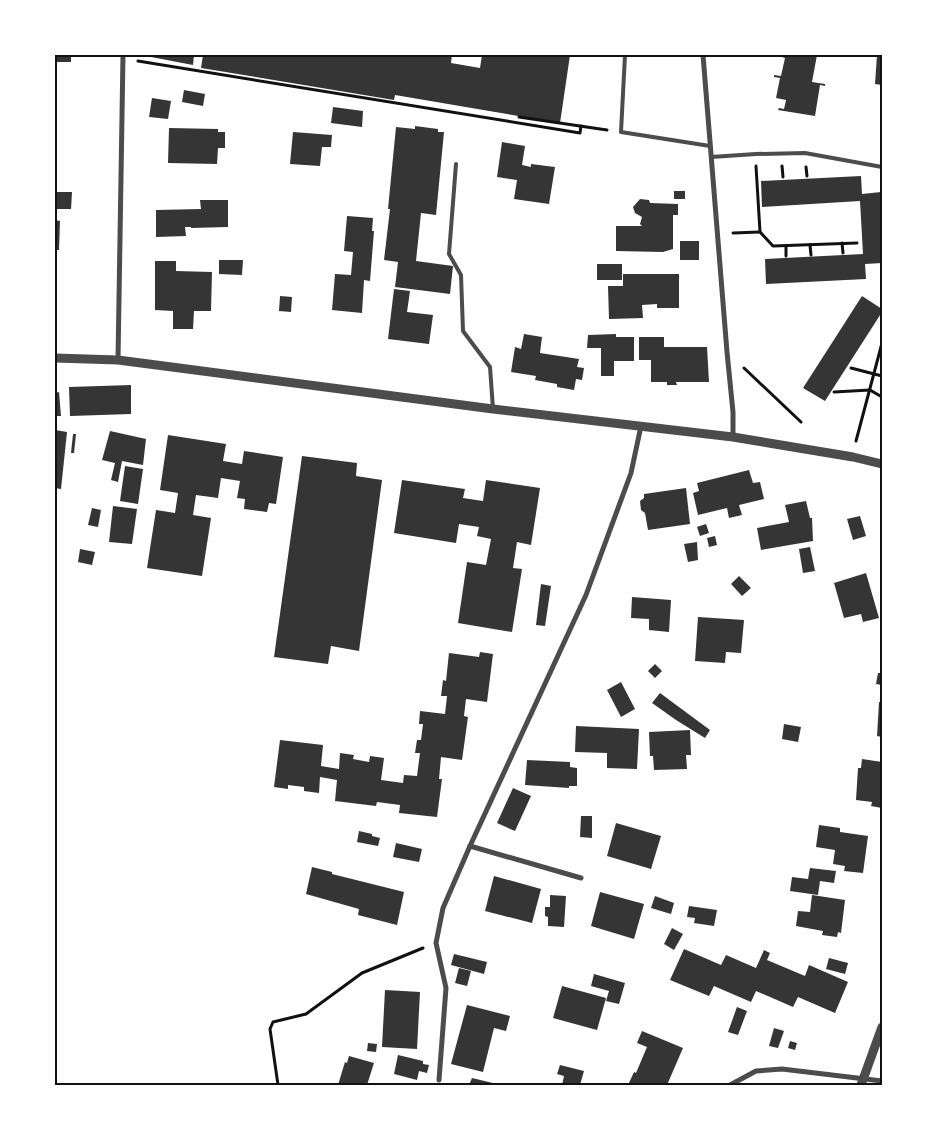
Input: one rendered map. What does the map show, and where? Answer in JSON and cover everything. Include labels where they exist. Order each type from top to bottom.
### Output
[{"type":"street","points":[[703,55],[733,412],[733,437]]},
{"type":"street","points":[[118,360],[123,57]]},
{"type":"street","points":[[55,358],[118,360],[493,409],[733,437],[852,457],[882,464]]},
{"type":"street","points":[[439,1080],[446,988],[436,943],[443,908],[586,595],[631,473],[641,426]]},
{"type":"street","points":[[470,846],[581,878]]},
{"type":"street","points":[[862,1082],[882,1027]]},
{"type":"street","points":[[730,1085],[756,1071],[782,1069],[862,1082],[882,1081]]},
{"type":"lane","points":[[625,55],[622,132],[710,146]]},
{"type":"lane","points":[[711,157],[756,154],[805,154],[882,167]]},
{"type":"lane","points":[[456,164],[449,254],[460,275],[463,331],[490,367],[493,409]]},
{"type":"path","points":[[123,57],[580,134],[581,126]]},
{"type":"path","points":[[518,116],[622,132]]},
{"type":"path","points":[[756,154],[760,232],[773,246],[857,243]]},
{"type":"path","points":[[717,234],[760,232]]},
{"type":"path","points":[[842,243],[843,253]]},
{"type":"path","points":[[810,245],[811,255]]},
{"type":"path","points":[[786,246],[786,256]]},
{"type":"path","points":[[852,457],[882,343]]},
{"type":"path","points":[[727,352],[801,422]]},
{"type":"path","points":[[851,368],[882,376]]},
{"type":"path","points":[[834,392],[870,390],[882,397]]},
{"type":"path","points":[[278,1085],[270,1029],[273,1022],[306,1014],[362,973],[436,943]]},
{"type":"building","points":[[55,55],[71,55],[71,62],[55,62]]},
{"type":"building","points":[[151,55],[194,55],[193,65],[151,57]]},
{"type":"building","points":[[203,55],[403,55],[414,57],[415,55],[452,55],[451,63],[480,68],[482,55],[570,55],[560,123],[395,95],[394,100],[201,68]]},
{"type":"building","points":[[776,55],[817,55],[812,82],[825,84],[825,86],[820,85],[815,116],[778,110],[779,108],[784,109],[786,100],[776,98],[780,78],[774,77],[774,75],[781,76],[785,58]]},
{"type":"building","points":[[877,55],[882,55],[882,85],[875,84]]},
{"type":"building","points":[[184,90],[205,94],[203,106],[182,102]]},
{"type":"building","points":[[152,98],[171,101],[168,119],[149,117]]},
{"type":"building","points":[[333,107],[363,111],[362,127],[331,123]]},
{"type":"building","points":[[415,126],[438,129],[438,132],[444,132],[436,215],[421,213],[416,261],[453,266],[450,294],[395,287],[398,262],[384,260],[396,127],[415,129]]},
{"type":"building","points":[[169,128],[218,129],[218,132],[225,132],[225,148],[218,148],[217,164],[168,163]]},
{"type":"building","points":[[293,132],[332,135],[331,147],[322,147],[320,166],[290,164]]},
{"type":"building","points":[[502,142],[525,146],[522,165],[531,167],[531,164],[555,167],[549,204],[514,199],[517,180],[497,177]]},
{"type":"building","points":[[861,176],[862,194],[881,192],[882,263],[865,264],[866,279],[766,284],[765,259],[863,254],[860,201],[762,207],[761,181]]},
{"type":"building","points":[[674,191],[685,191],[685,199],[674,199]]},
{"type":"building","points":[[55,192],[72,192],[71,209],[55,209]]},
{"type":"building","points":[[640,199],[649,200],[650,203],[678,204],[678,215],[673,215],[673,249],[663,252],[616,251],[616,226],[642,226],[640,224],[642,217],[635,213],[633,207]]},
{"type":"building","points":[[200,200],[228,200],[228,227],[185,227],[186,236],[156,237],[156,210],[201,209]]},
{"type":"building","points":[[347,216],[373,218],[372,231],[374,231],[370,281],[364,280],[362,313],[332,310],[335,274],[351,275],[353,252],[344,251]]},
{"type":"building","points":[[55,220],[60,221],[59,250],[55,250]]},
{"type":"building","points":[[680,241],[699,241],[699,260],[680,260]]},
{"type":"building","points":[[219,260],[243,260],[242,275],[219,274]]},
{"type":"building","points":[[155,261],[176,261],[176,271],[212,272],[211,311],[194,311],[193,329],[173,329],[173,311],[155,310]]},
{"type":"building","points":[[597,264],[622,264],[622,280],[597,280]]},
{"type":"building","points":[[623,274],[679,274],[679,308],[657,308],[657,304],[642,305],[643,318],[609,319],[608,286],[623,286]]},
{"type":"building","points":[[394,289],[410,291],[407,312],[433,315],[429,344],[388,339]]},
{"type":"building","points":[[280,296],[292,297],[291,312],[279,311]]},
{"type":"building","points":[[862,296],[882,309],[882,312],[825,401],[803,388]]},
{"type":"building","points":[[524,334],[542,337],[540,353],[579,359],[577,367],[584,368],[582,380],[576,379],[574,390],[557,387],[557,384],[535,380],[536,376],[511,372],[515,347],[521,349]]},
{"type":"building","points":[[616,334],[616,337],[634,337],[634,361],[614,361],[614,376],[601,376],[601,348],[587,348],[588,335]]},
{"type":"building","points":[[639,337],[664,337],[664,347],[707,347],[709,382],[676,382],[677,385],[667,385],[667,382],[651,382],[651,360],[639,360]]},
{"type":"building","points":[[131,385],[131,414],[70,416],[69,387]]},
{"type":"building","points":[[59,392],[61,416],[55,416],[55,393]]},
{"type":"building","points":[[55,430],[67,432],[61,489],[55,488]]},
{"type":"building","points":[[110,431],[146,439],[143,465],[122,461],[118,482],[111,480],[115,463],[102,460]]},
{"type":"building","points":[[73,434],[76,434],[74,453],[71,453]]},
{"type":"building","points":[[168,435],[226,444],[223,461],[242,464],[244,451],[283,457],[276,504],[269,503],[267,512],[244,509],[245,499],[237,498],[240,481],[221,478],[218,498],[196,495],[193,515],[211,518],[202,576],[147,568],[156,510],[175,513],[178,493],[160,490]]},
{"type":"building","points":[[302,456],[357,463],[356,476],[382,480],[359,651],[331,646],[328,664],[274,657]]},
{"type":"building","points":[[125,466],[143,469],[138,504],[120,501]]},
{"type":"building","points":[[749,470],[753,483],[760,482],[764,499],[739,505],[742,515],[729,518],[727,508],[698,515],[693,493],[699,491],[697,483]]},
{"type":"building","points":[[402,480],[465,489],[463,498],[483,501],[486,480],[540,488],[531,545],[517,542],[513,568],[522,569],[512,632],[458,623],[467,562],[486,565],[491,539],[477,536],[479,527],[459,524],[456,543],[394,533]]},
{"type":"building","points":[[686,488],[690,524],[648,530],[645,513],[641,510],[640,501],[644,498],[644,494]]},
{"type":"building","points":[[806,501],[810,518],[812,518],[813,541],[761,550],[757,528],[789,522],[785,505]]},
{"type":"building","points":[[113,506],[137,509],[132,544],[109,542]]},
{"type":"building","points":[[92,508],[101,510],[98,527],[88,525]]},
{"type":"building","points":[[860,516],[866,536],[853,540],[847,519]]},
{"type":"building","points":[[706,524],[709,533],[700,536],[697,527]]},
{"type":"building","points":[[715,536],[717,545],[709,547],[707,538]]},
{"type":"building","points":[[697,542],[698,560],[688,562],[684,544]]},
{"type":"building","points":[[810,547],[815,571],[803,573],[799,549]]},
{"type":"building","points":[[80,549],[95,552],[92,565],[78,562]]},
{"type":"building","points":[[866,573],[879,618],[863,622],[861,614],[844,618],[834,583]]},
{"type":"building","points":[[739,576],[751,588],[742,596],[731,584]]},
{"type":"building","points":[[541,584],[551,586],[545,626],[536,625]]},
{"type":"building","points":[[632,597],[671,600],[669,632],[649,630],[649,619],[631,618]]},
{"type":"building","points":[[698,617],[744,620],[741,653],[726,652],[725,663],[695,661]]},
{"type":"building","points":[[480,652],[493,654],[487,702],[466,699],[464,716],[468,717],[462,760],[441,757],[439,779],[442,779],[437,817],[399,813],[400,805],[377,802],[376,806],[335,801],[337,780],[320,777],[319,793],[304,791],[304,787],[288,785],[288,789],[274,787],[280,740],[323,745],[321,766],[339,769],[340,753],[354,755],[353,759],[369,762],[370,756],[384,758],[381,780],[403,783],[404,775],[417,776],[420,753],[415,753],[417,740],[421,740],[423,724],[419,724],[420,711],[445,714],[447,696],[441,696],[443,680],[446,681],[449,653],[479,657]]},
{"type":"building","points":[[655,664],[662,671],[655,678],[648,671]]},
{"type":"building","points":[[878,673],[882,673],[882,685],[876,684]]},
{"type":"building","points":[[621,682],[635,709],[621,717],[607,690]]},
{"type":"building","points":[[660,693],[710,730],[705,738],[652,703]]},
{"type":"building","points":[[879,702],[882,702],[882,737],[877,736]]},
{"type":"building","points":[[784,724],[801,727],[798,742],[782,739]]},
{"type":"building","points":[[576,726],[639,729],[637,769],[607,768],[607,753],[575,752]]},
{"type":"building","points":[[690,730],[691,755],[686,755],[687,769],[654,770],[653,756],[650,756],[649,732]]},
{"type":"building","points":[[862,759],[882,762],[882,808],[871,806],[872,802],[856,800],[858,768],[861,768]]},
{"type":"building","points":[[527,760],[570,762],[570,767],[577,768],[577,786],[569,786],[569,788],[525,785]]},
{"type":"building","points":[[513,788],[531,796],[515,831],[497,823]]},
{"type":"building","points":[[581,816],[592,816],[592,838],[580,837]]},
{"type":"building","points":[[616,823],[661,836],[651,869],[607,856]]},
{"type":"building","points":[[819,825],[840,828],[840,832],[868,836],[863,873],[844,871],[845,866],[833,864],[835,850],[816,847]]},
{"type":"building","points":[[359,831],[380,838],[378,846],[357,842]]},
{"type":"building","points":[[396,843],[422,849],[419,862],[393,857]]},
{"type":"building","points":[[312,867],[332,872],[332,874],[404,892],[397,925],[358,915],[359,909],[306,894]]},
{"type":"building","points":[[810,868],[836,871],[834,883],[820,881],[818,895],[790,891],[792,877],[808,879]]},
{"type":"building","points":[[494,876],[541,889],[532,923],[485,911]]},
{"type":"building","points":[[600,892],[644,904],[634,939],[591,926]]},
{"type":"building","points":[[550,895],[566,896],[564,927],[548,926],[545,907],[550,907]]},
{"type":"building","points":[[812,895],[845,900],[841,933],[838,932],[837,937],[822,935],[823,931],[796,926],[798,911],[810,912]]},
{"type":"building","points":[[655,896],[674,903],[671,914],[651,908]]},
{"type":"building","points":[[689,906],[717,910],[714,926],[694,923],[695,918],[687,917]]},
{"type":"building","points":[[672,928],[683,934],[674,950],[664,944]]},
{"type":"building","points":[[684,949],[721,965],[726,955],[756,968],[764,950],[770,953],[767,960],[805,976],[809,965],[848,982],[835,1013],[798,997],[793,1007],[756,991],[751,1002],[714,986],[709,996],[670,980]]},
{"type":"building","points":[[454,954],[487,962],[484,974],[451,965]]},
{"type":"building","points":[[829,958],[848,963],[845,974],[826,969]]},
{"type":"building","points":[[459,968],[471,971],[467,986],[455,983]]},
{"type":"building","points":[[594,974],[625,983],[619,1004],[606,1001],[609,991],[591,986]]},
{"type":"building","points":[[562,986],[606,998],[597,1030],[553,1018]]},
{"type":"building","points":[[385,990],[420,992],[417,1049],[382,1047]]},
{"type":"building","points":[[467,1005],[510,1016],[506,1031],[494,1028],[483,1072],[451,1064]]},
{"type":"building","points":[[737,1007],[747,1011],[738,1035],[728,1032]]},
{"type":"building","points":[[774,1028],[784,1031],[778,1048],[769,1046]]},
{"type":"building","points":[[642,1031],[683,1048],[667,1085],[628,1085],[634,1072],[636,1073],[647,1047],[637,1043]]},
{"type":"building","points":[[790,1041],[797,1043],[795,1050],[788,1048]]},
{"type":"building","points":[[368,1043],[377,1044],[376,1052],[367,1051]]},
{"type":"building","points":[[398,1055],[423,1061],[423,1064],[429,1065],[427,1073],[419,1071],[417,1080],[394,1074]]},
{"type":"building","points":[[349,1056],[374,1063],[367,1085],[338,1085],[345,1062],[347,1063]]},
{"type":"building","points":[[560,1065],[584,1071],[580,1085],[562,1085],[564,1076],[557,1074]]},
{"type":"building","points":[[472,1078],[497,1084],[497,1085],[469,1085]]}]
